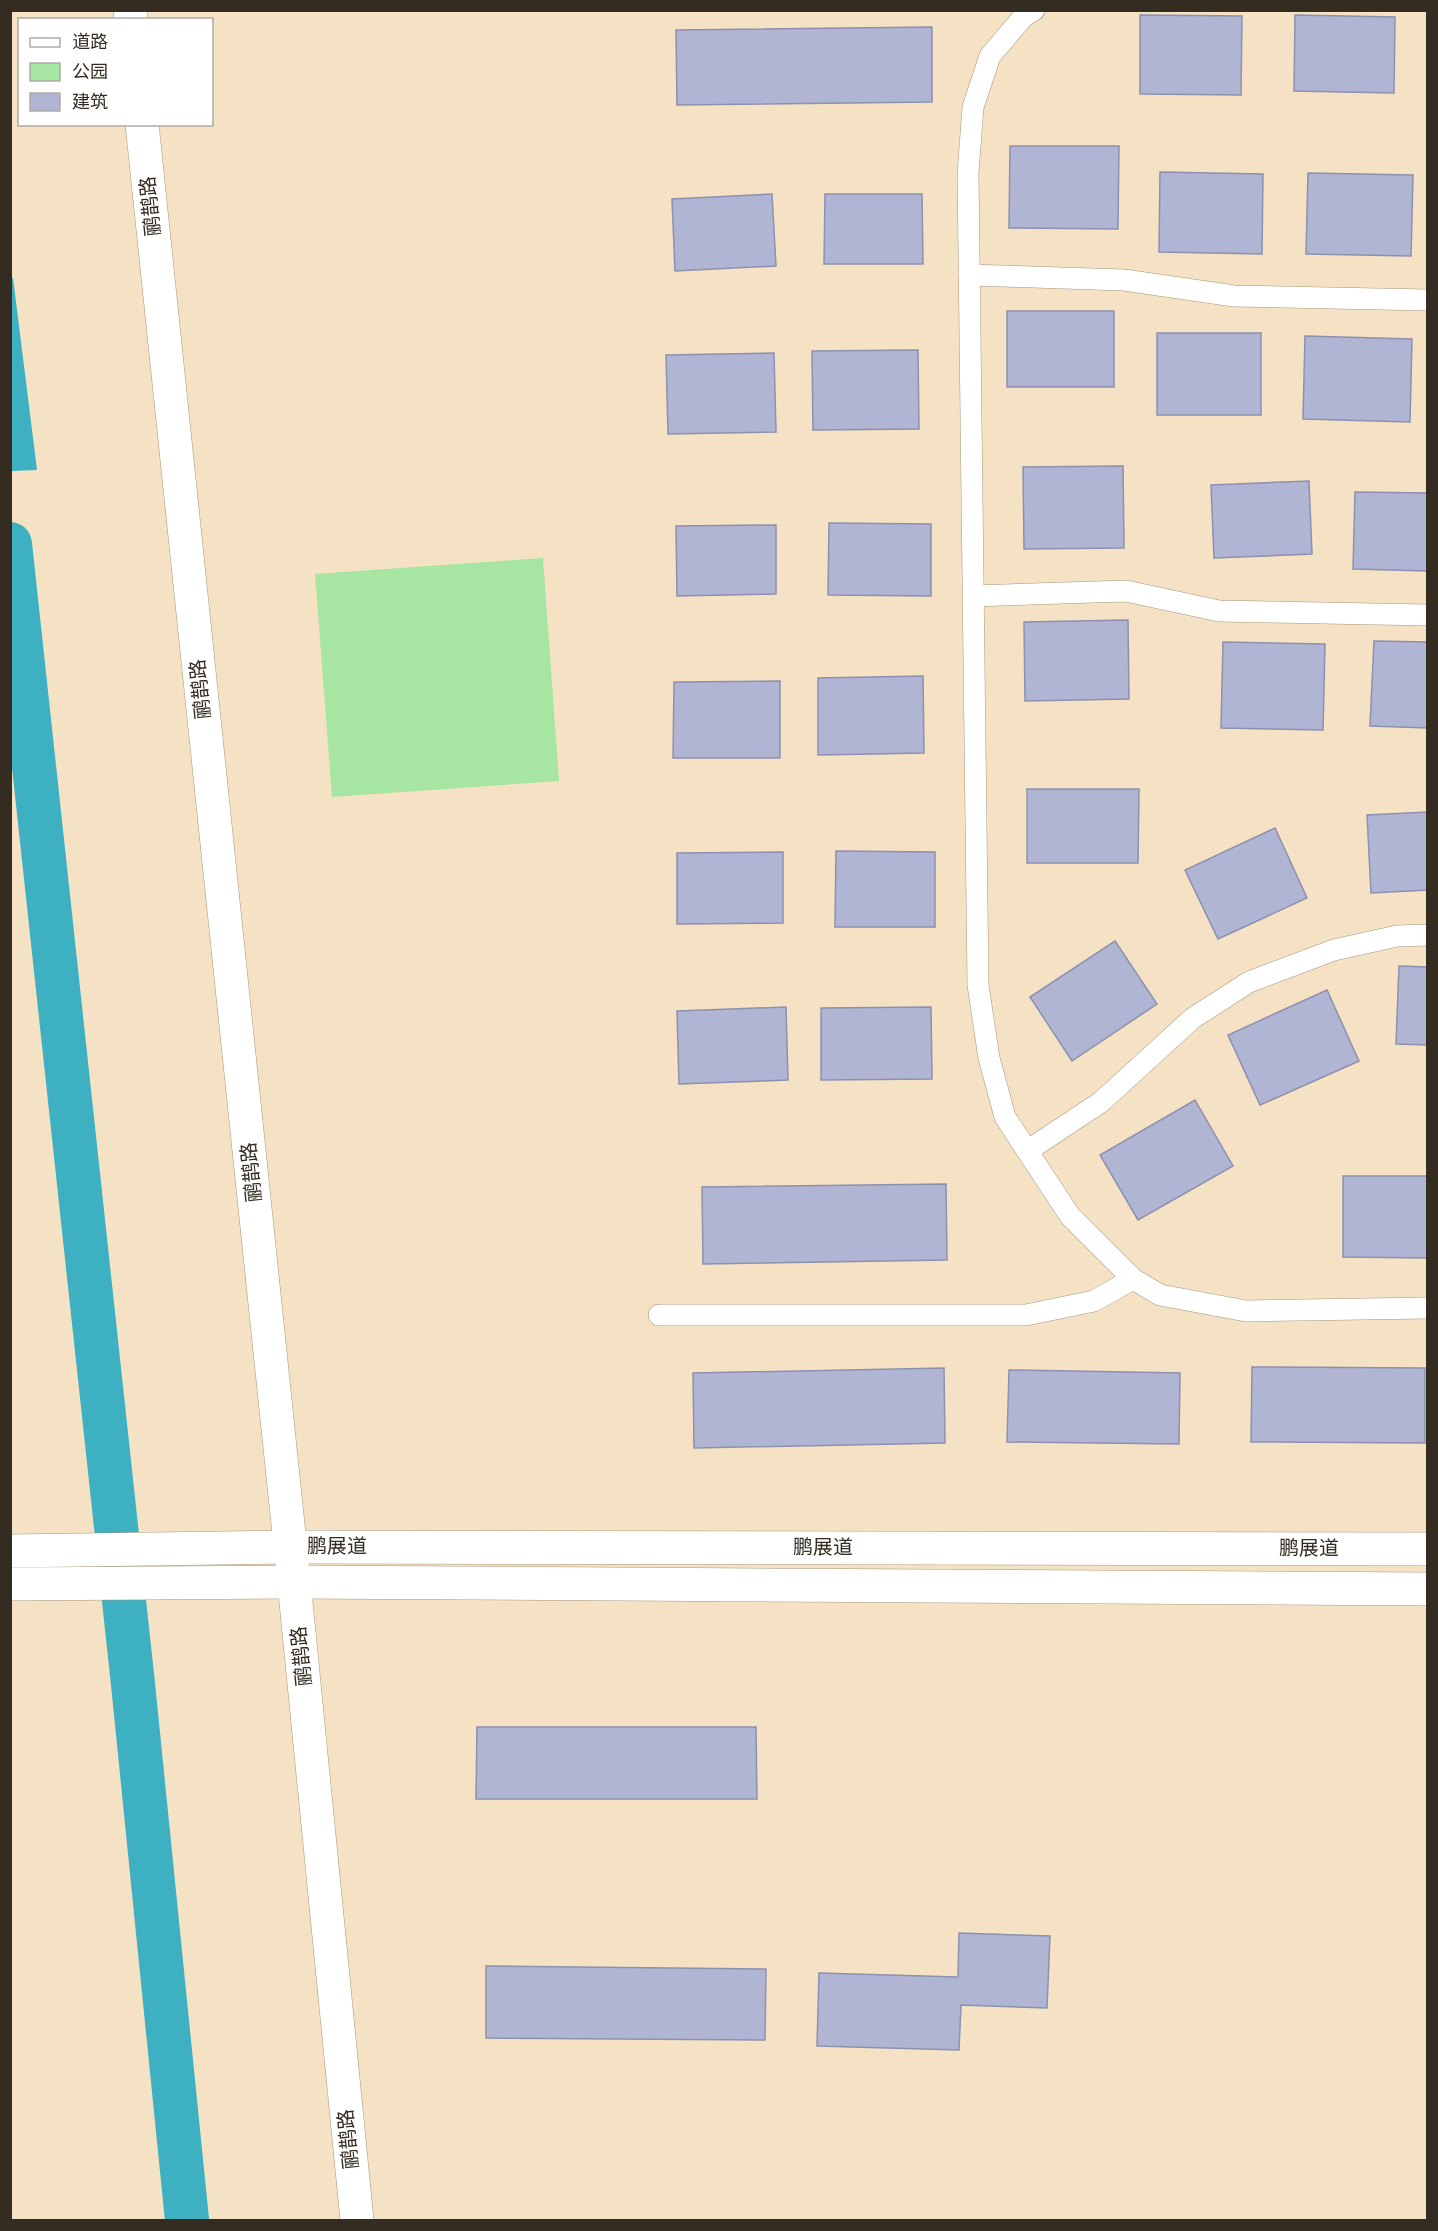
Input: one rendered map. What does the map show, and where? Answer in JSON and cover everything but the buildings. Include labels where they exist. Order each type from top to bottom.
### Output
[{"type":"street","name":"鹂鹊路","points":[[142,126],[291,1547],[357,2220]]},
{"type":"street","name":"鹏展道","points":[[14,1551],[291,1547],[1428,1549]]},
{"type":"street","name":"鹏展道","points":[[16,1584],[294,1582],[1428,1588]]},
{"type":"lane","points":[[1034,10],[1024,16],[990,56],[974,107],[968,173],[978,985],[989,1058],[1005,1117],[1070,1216],[1133,1279],[1160,1295],[1246,1311],[1428,1308]]},
{"type":"lane","points":[[969,275],[1124,280],[1234,296],[1428,300]]},
{"type":"lane","points":[[974,596],[1126,591],[1219,611],[1428,615]]},
{"type":"lane","points":[[1027,1151],[1101,1102],[1193,1018],[1249,982],[1334,950],[1397,936],[1428,935]]},
{"type":"lane","points":[[659,1315],[1026,1315],[1094,1301],[1133,1279]]},
{"type":"green space","points":[[543,558],[559,781],[332,797],[315,574]]},
{"type":"water","points":[[13,278],[37,470],[11,471],[10,279]]},
{"type":"waterway","points":[[10,544],[133,1684],[187,2220]]}]
